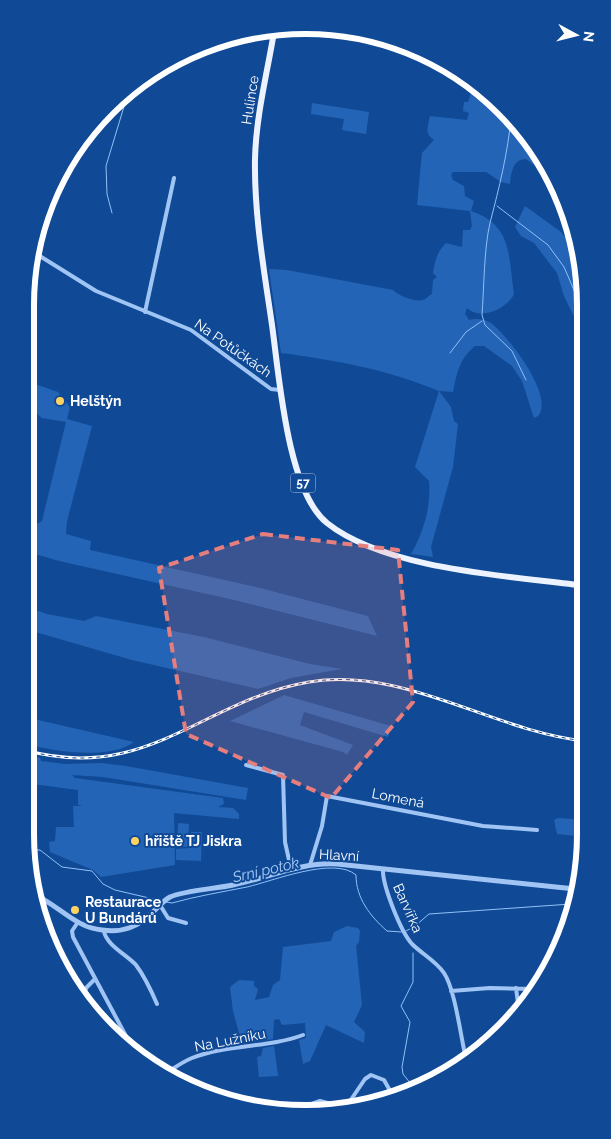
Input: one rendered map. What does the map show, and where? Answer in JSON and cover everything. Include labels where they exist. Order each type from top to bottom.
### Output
[{"type":"main road","name":"Hulince","points":[[273,36],[257,128],[255,172],[261,249],[280,390]]},
{"type":"main road","name":"57","points":[[280,390],[290,447],[304,486],[316,512],[332,527],[358,541],[406,559],[577,585]]},
{"type":"street","points":[[145,312],[174,178]]},
{"type":"street","name":"Na Potůčkách","points":[[38,255],[96,291],[191,330],[271,389],[280,390]]},
{"type":"street","points":[[246,765],[283,775],[285,842],[291,869]]},
{"type":"street","name":"Lomená","points":[[310,865],[322,826],[327,796],[483,826],[537,830]]},
{"type":"street","name":"Hlavní","points":[[42,899],[78,922],[104,931],[138,926],[168,899],[243,883],[310,865],[330,864],[572,889]]},
{"type":"street","name":"Barvířka","points":[[383,869],[388,892],[412,944],[444,973],[451,991],[465,1053]]},
{"type":"street","points":[[41,896],[45,900]]},
{"type":"street","points":[[161,904],[170,919],[186,923]]},
{"type":"street","points":[[78,922],[72,931],[72,936],[128,1039]]},
{"type":"street","points":[[104,931],[106,938],[134,963],[144,976],[157,1004]]},
{"type":"street","points":[[85,992],[86,988],[95,979]]},
{"type":"street","points":[[516,988],[518,1003]]},
{"type":"street","points":[[451,991],[528,989]]},
{"type":"street","name":"Na Lužníku","points":[[171,1070],[183,1062],[202,1055],[290,1040],[303,1035]]},
{"type":"street","points":[[352,1101],[362,1083],[371,1075],[384,1080],[391,1092]]},
{"type":"street","points":[[309,1105],[320,1101],[332,1104]]},
{"type":"highlighted area","points":[[263,534],[398,550],[413,702],[331,798],[186,734],[159,568]]},
{"type":"shaded area","points":[[472,90],[510,126],[541,171],[526,159],[515,164],[510,184],[501,182],[486,172],[453,172],[451,175],[453,180],[464,186],[465,196],[474,201],[471,211],[485,217],[501,233],[509,255],[514,294],[506,304],[493,312],[472,312],[467,308],[465,314],[469,320],[480,319],[491,323],[508,340],[535,381],[542,407],[538,416],[534,418],[522,381],[512,366],[484,346],[475,346],[465,356],[453,392],[439,391],[401,377],[362,367],[281,353],[269,269],[287,270],[393,290],[415,300],[424,299],[432,294],[433,280],[437,277],[433,273],[438,253],[446,243],[462,247],[463,230],[470,230],[472,226],[470,211],[417,205],[422,153],[434,140],[428,132],[430,116],[467,120],[469,113],[463,111],[464,102],[468,102]]},
{"type":"shaded area","points":[[312,103],[369,112],[366,134],[342,130],[344,119],[311,114]]},
{"type":"shaded area","points":[[525,206],[561,232],[570,243],[577,288],[577,323],[564,296],[557,273],[534,243],[521,236],[515,227]]},
{"type":"shaded area","points":[[35,384],[58,392],[70,407],[67,419],[92,426],[67,521],[66,534],[91,541],[90,550],[260,588],[368,616],[377,636],[234,600],[59,561],[34,554],[34,525],[42,521],[66,422],[42,418],[37,414]]},
{"type":"shaded area","points":[[439,391],[451,407],[454,421],[458,424],[453,467],[431,547],[433,557],[411,554],[420,537],[426,519],[429,500],[429,481],[415,467]]},
{"type":"shaded area","points":[[34,609],[47,614],[84,621],[96,616],[204,637],[310,664],[342,669],[291,678],[258,689],[132,660],[34,632]]},
{"type":"shaded area","points":[[284,695],[391,726],[388,737],[304,712],[300,725],[353,745],[347,755],[343,752],[230,721]]},
{"type":"shaded area","points":[[34,719],[134,742],[124,748],[96,753],[81,753],[34,745]]},
{"type":"shaded area","points":[[34,756],[40,758],[41,761],[65,764],[101,763],[126,766],[248,788],[246,800],[103,777],[72,775],[75,778],[223,798],[224,804],[218,807],[233,808],[239,814],[239,819],[174,813],[175,865],[101,877],[93,870],[50,852],[49,842],[55,841],[56,827],[74,827],[73,806],[83,806],[78,805],[78,790],[34,784]]},
{"type":"shaded area","points":[[558,818],[577,819],[577,836],[557,834],[554,820]]},
{"type":"shaded area","points":[[178,823],[189,824],[188,847],[177,846]]},
{"type":"shaded area","points":[[191,832],[202,832],[201,861],[176,860],[176,849],[191,848]]},
{"type":"shaded area","points":[[347,926],[358,928],[360,931],[359,942],[356,946],[362,1005],[354,1022],[365,1032],[364,1043],[326,1025],[310,1061],[303,1064],[299,1040],[306,1038],[305,1023],[282,1025],[279,1019],[274,1020],[273,1039],[242,1044],[233,1011],[230,987],[239,980],[254,981],[254,986],[258,989],[255,1000],[269,997],[273,985],[280,980],[283,947],[331,941],[334,932]]},
{"type":"shaded area","points":[[274,1046],[278,1076],[259,1077],[257,1057],[261,1056],[263,1048]]},
{"type":"waterway","points":[[112,213],[107,194],[106,166],[126,101]]},
{"type":"waterway","points":[[510,126],[500,184],[488,233],[482,315],[485,325],[512,351],[526,380]]},
{"type":"waterway","points":[[497,206],[548,245],[564,267],[577,297]]},
{"type":"waterway","points":[[450,353],[466,332],[482,321]]},
{"type":"waterway","name":"Srní potok","points":[[34,850],[40,850],[62,867],[92,871],[103,884],[115,890],[162,901]]},
{"type":"waterway","name":"Srní potok","points":[[166,902],[172,903],[247,887],[303,872],[333,868],[346,870],[356,875],[358,891],[370,913],[387,931],[402,932]]},
{"type":"waterway","name":"Srní potok","points":[[406,931],[429,914],[568,904]]},
{"type":"waterway","points":[[411,1084],[403,1074],[402,1067],[410,1022],[401,1006],[413,982],[413,953]]},
{"type":"railway","points":[[34,752],[68,758],[106,756],[140,748],[173,736],[271,691],[309,682],[345,680],[380,683],[414,691],[516,725],[550,735],[577,740]]},
{"type":"place","name":"Helštýn","points":[[60,401]]},
{"type":"place","name":"hřiště TJ Jiskra","points":[[135,841]]},
{"type":"place","name":"Restaurace U Bundárů","points":[[75,910]]}]
